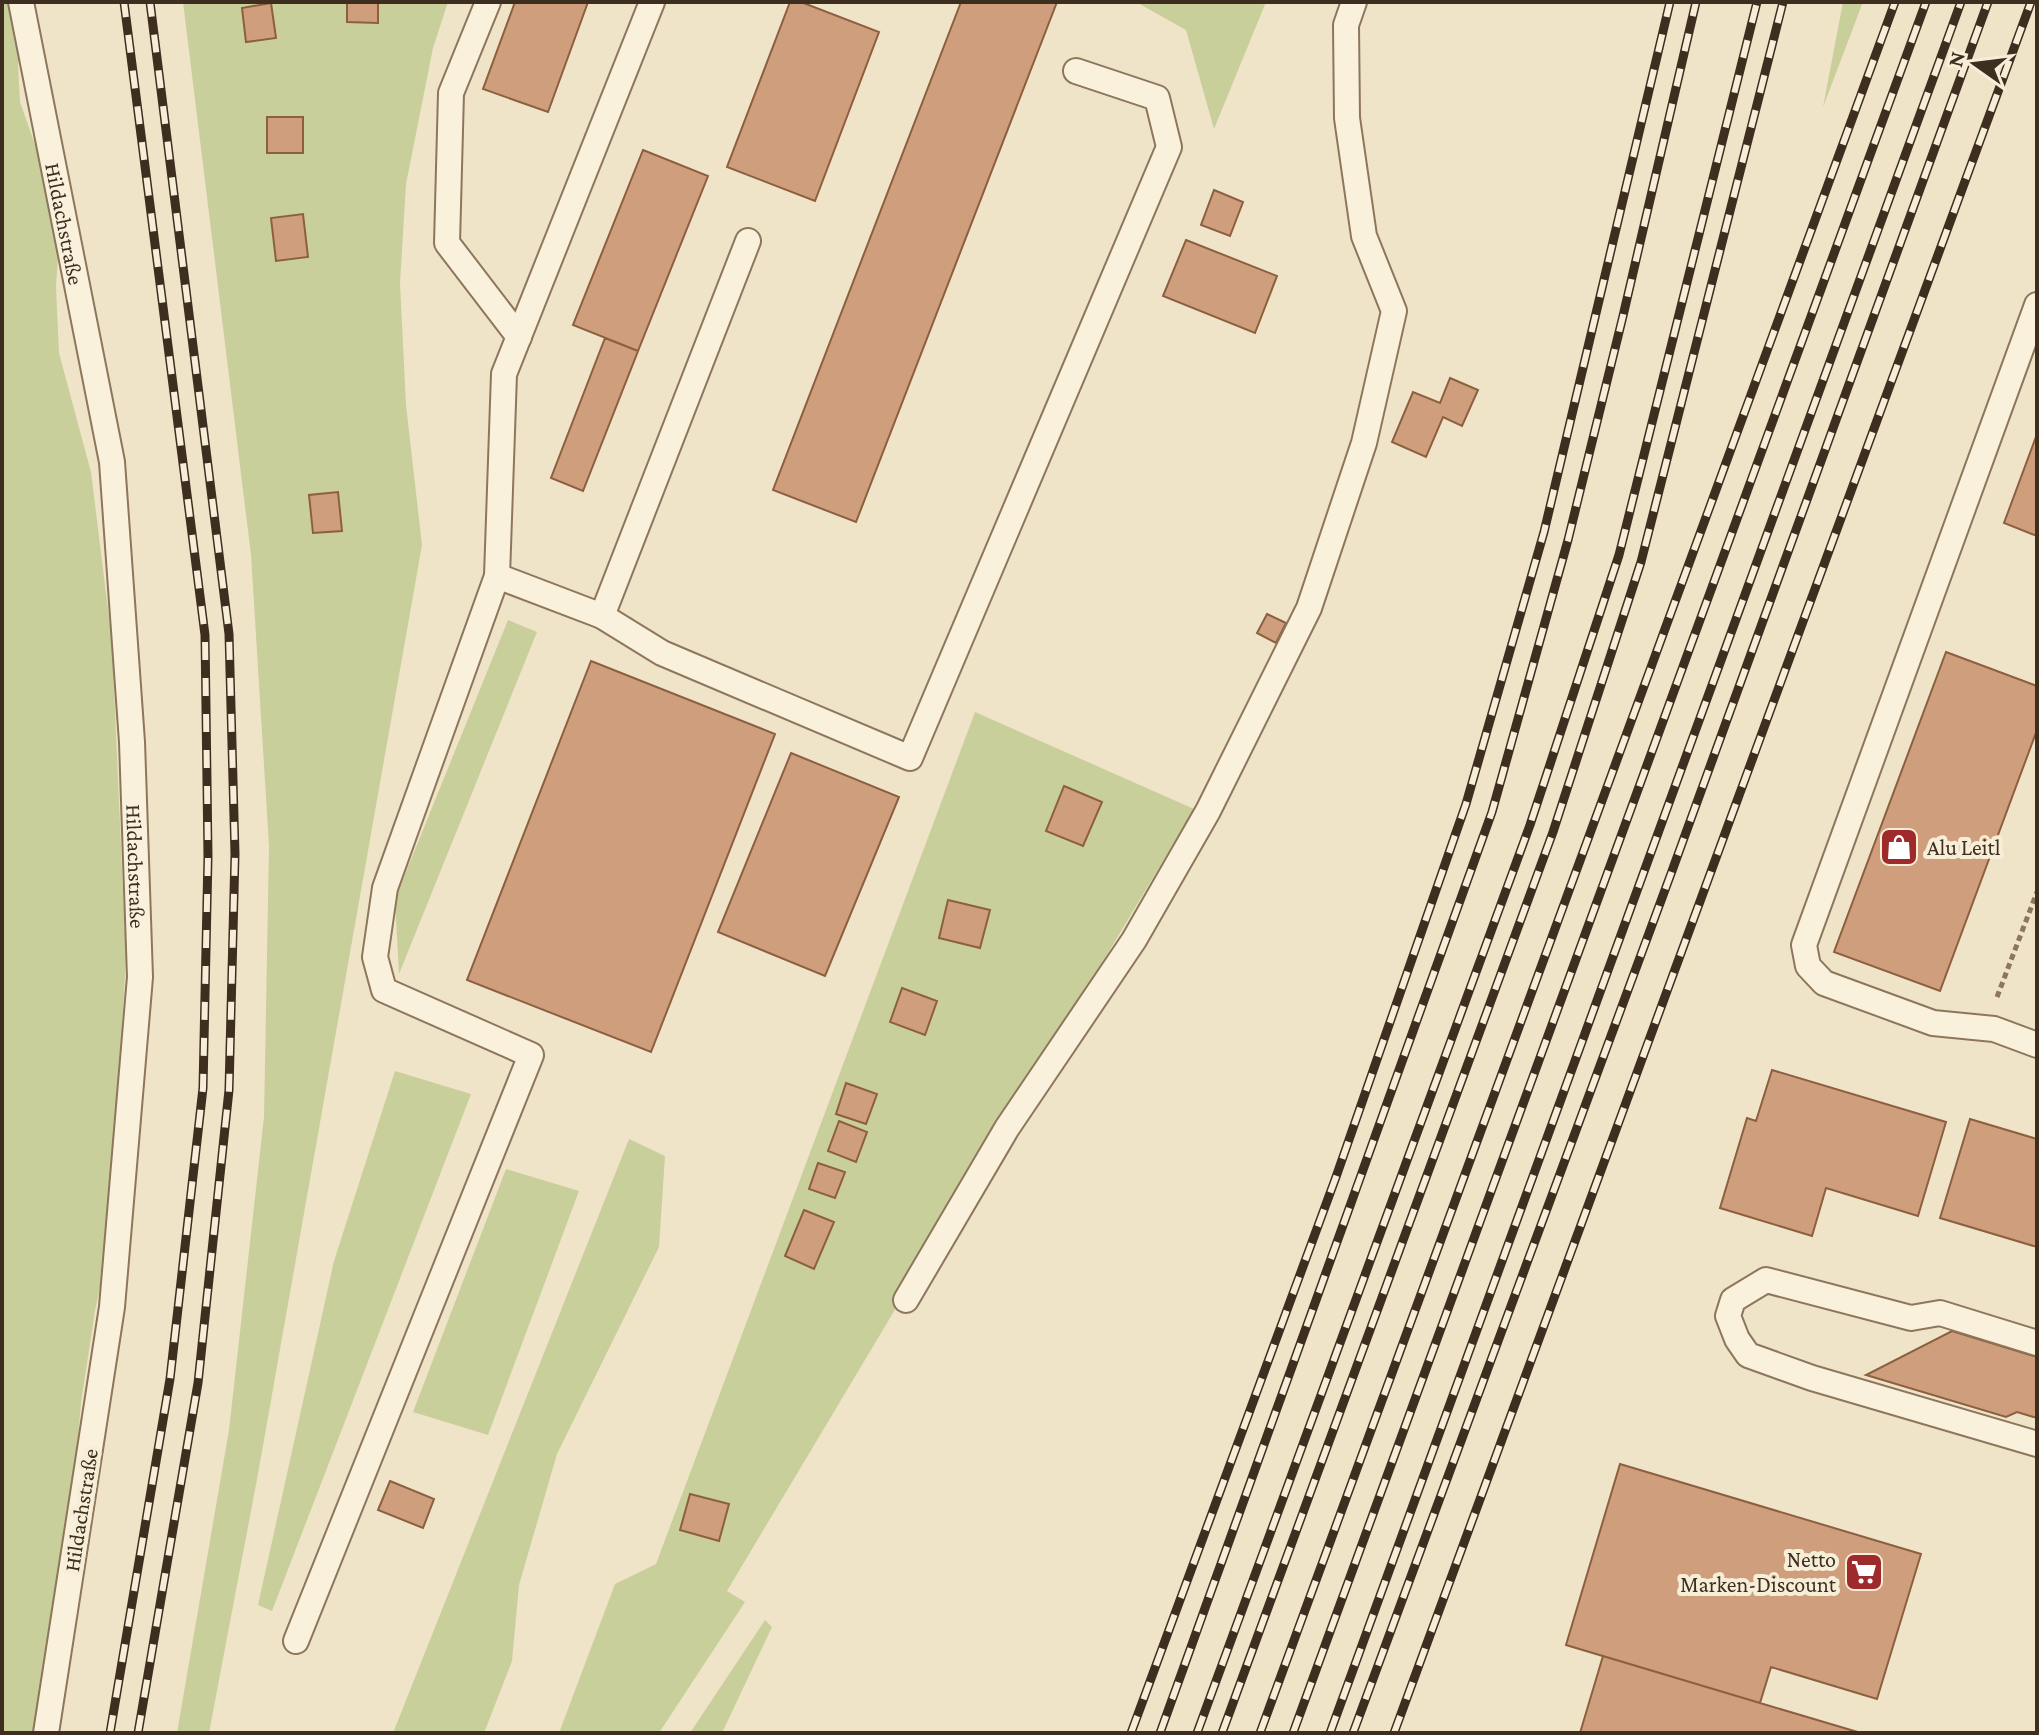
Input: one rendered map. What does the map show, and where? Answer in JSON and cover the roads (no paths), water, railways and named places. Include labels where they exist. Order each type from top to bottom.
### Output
[{"type":"lane","name":"Hildachstraße","points":[[21,2],[112,462],[132,742],[140,977],[112,1307],[46,1733]]},
{"type":"lane","points":[[488,2],[451,93],[447,243],[519,337]]},
{"type":"lane","points":[[296,1641],[531,1055],[384,990],[375,957],[385,888],[497,576],[504,374],[652,2]]},
{"type":"lane","points":[[906,1300],[1007,1128],[1134,940],[1208,811],[1309,608],[1364,443],[1394,311],[1364,236],[1347,118],[1346,25],[1354,2]]},
{"type":"lane","points":[[497,576],[602,616],[662,653],[910,758],[1169,147],[1157,98],[1076,71]]},
{"type":"lane","points":[[602,616],[748,241]]},
{"type":"lane","points":[[2037,305],[1804,945],[1808,966],[1824,983],[1933,1023],[1994,1029],[2037,1045]]},
{"type":"lane","points":[[2037,1343],[1940,1313],[1911,1318],[1766,1280],[1733,1300],[1728,1316],[1737,1339],[1748,1355],[1812,1378],[2037,1444]]},
{"type":"railway","points":[[110,1733],[170,1379],[203,1088],[208,856],[205,635],[124,2]]},
{"type":"railway","points":[[138,1733],[198,1383],[229,1090],[235,854],[229,634],[150,2]]},
{"type":"railway","points":[[1131,1733],[1336,1177],[1466,804],[1544,532],[1670,2]]},
{"type":"railway","points":[[1160,1733],[1492,812],[1568,540],[1696,2]]},
{"type":"railway","points":[[1197,1733],[1530,825],[1619,555],[1757,2]]},
{"type":"railway","points":[[1222,1733],[1553,832],[1641,562],[1783,2]]},
{"type":"railway","points":[[1260,1733],[1895,2]]},
{"type":"railway","points":[[1293,1733],[1926,2]]},
{"type":"railway","points":[[1330,1733],[1961,2]]},
{"type":"railway","points":[[1353,1733],[1672,871],[1988,2]]},
{"type":"railway","points":[[1394,1733],[2031,2]]},
{"type":"place","name":"Alu Leitl","points":[[1899,847]]},
{"type":"place","name":"Netto Marken-Discount","points":[[1864,1572]]}]
